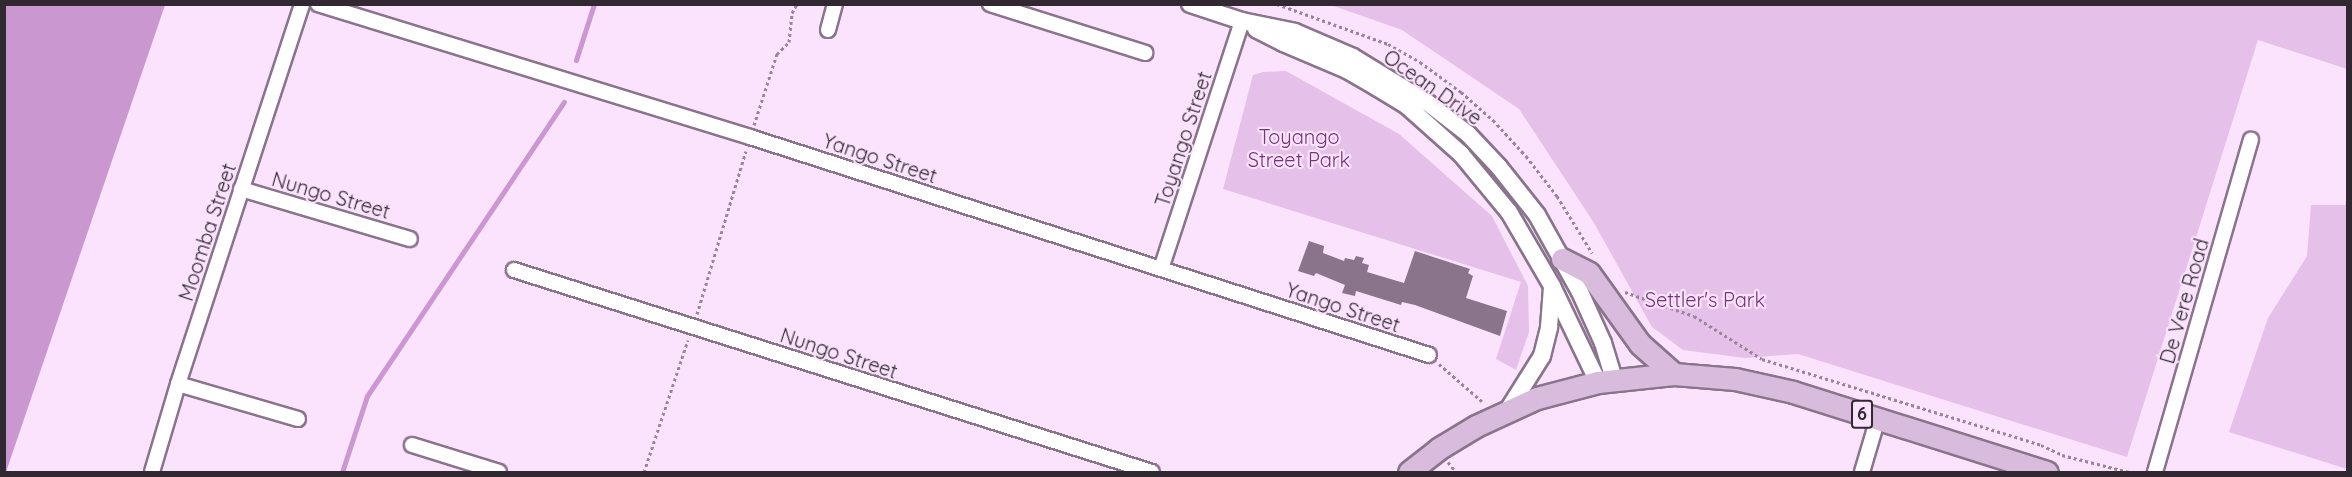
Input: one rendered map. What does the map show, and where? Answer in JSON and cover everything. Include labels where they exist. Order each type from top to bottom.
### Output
[{"type":"main road","points":[[1562,259],[1589,273],[1640,344],[1674,374]]},
{"type":"main road","name":"6","points":[[1409,472],[1438,450],[1501,413],[1564,389],[1606,380],[1674,374],[1704,375],[1768,386],[1878,418],[2047,472]]},
{"type":"street","name":"Moomba Street","points":[[152,472],[178,384],[302,4]]},
{"type":"street","name":"Yango Street","points":[[318,4],[750,137],[1429,355]]},
{"type":"street","points":[[828,30],[835,4]]},
{"type":"street","points":[[990,4],[1145,53]]},
{"type":"street","name":"Ocean Drive","points":[[1190,4],[1242,21],[1295,32],[1321,42],[1353,57],[1428,103],[1468,134],[1499,167],[1537,216],[1562,259],[1603,343],[1606,380]]},
{"type":"street","name":"Ocean Drive","points":[[1242,21],[1283,43],[1347,69],[1406,105],[1438,131],[1485,181],[1509,212],[1606,380]]},
{"type":"street","name":"Toyango Street","points":[[1161,269],[1242,21]]},
{"type":"street","name":"De Vere Road","points":[[2155,472],[2251,140]]},
{"type":"street","name":"Nungo Street","points":[[241,189],[410,239]]},
{"type":"street","name":"Nungo Street","points":[[514,270],[1152,472]]},
{"type":"street","points":[[1501,413],[1542,356],[1549,327],[1552,286]]},
{"type":"street","points":[[178,384],[297,419]]},
{"type":"street","points":[[1862,472],[1878,418]]},
{"type":"street","points":[[412,445],[499,472]]},
{"type":"path","points":[[644,472],[693,327],[777,54],[789,42],[792,14],[797,4]]},
{"type":"path","points":[[1277,4],[1388,44],[1420,62],[1461,92],[1493,120],[1526,156],[1557,196],[1578,234],[1597,260]]},
{"type":"path","points":[[1617,286],[1635,296],[1694,316],[1747,352],[1762,359],[2024,440],[2062,455],[2129,472]]},
{"type":"path","points":[[1429,355],[1501,413]]},
{"type":"green space","name":"Settler's Park","points":[[1331,5],[2347,5],[2347,69],[2258,40],[2127,457],[1798,354],[1745,358],[1683,350],[1652,327],[1594,223],[1519,109],[1402,30]]},
{"type":"green space","name":"Toyango Street Park","points":[[1286,71],[1399,134],[1492,216],[1528,286],[1529,332],[1516,370],[1496,359],[1521,282],[1223,189],[1253,75]]},
{"type":"green space","points":[[2347,197],[2347,469],[2229,432],[2268,318],[2307,256],[2311,205],[2345,205]]},
{"type":"shaded area","points":[[4,5],[165,5],[6,472],[4,472]]},
{"type":"building","points":[[1309,241],[1324,246],[1323,253],[1344,261],[1345,258],[1354,260],[1356,256],[1364,258],[1362,263],[1369,265],[1367,272],[1404,283],[1415,251],[1470,269],[1468,273],[1473,276],[1466,298],[1507,311],[1500,336],[1415,305],[1402,302],[1401,305],[1356,291],[1355,296],[1342,293],[1345,285],[1316,273],[1314,276],[1298,271]]},
{"type":"waterway","points":[[576,60],[594,4]]},
{"type":"waterway","points":[[342,472],[367,396],[564,102]]}]
